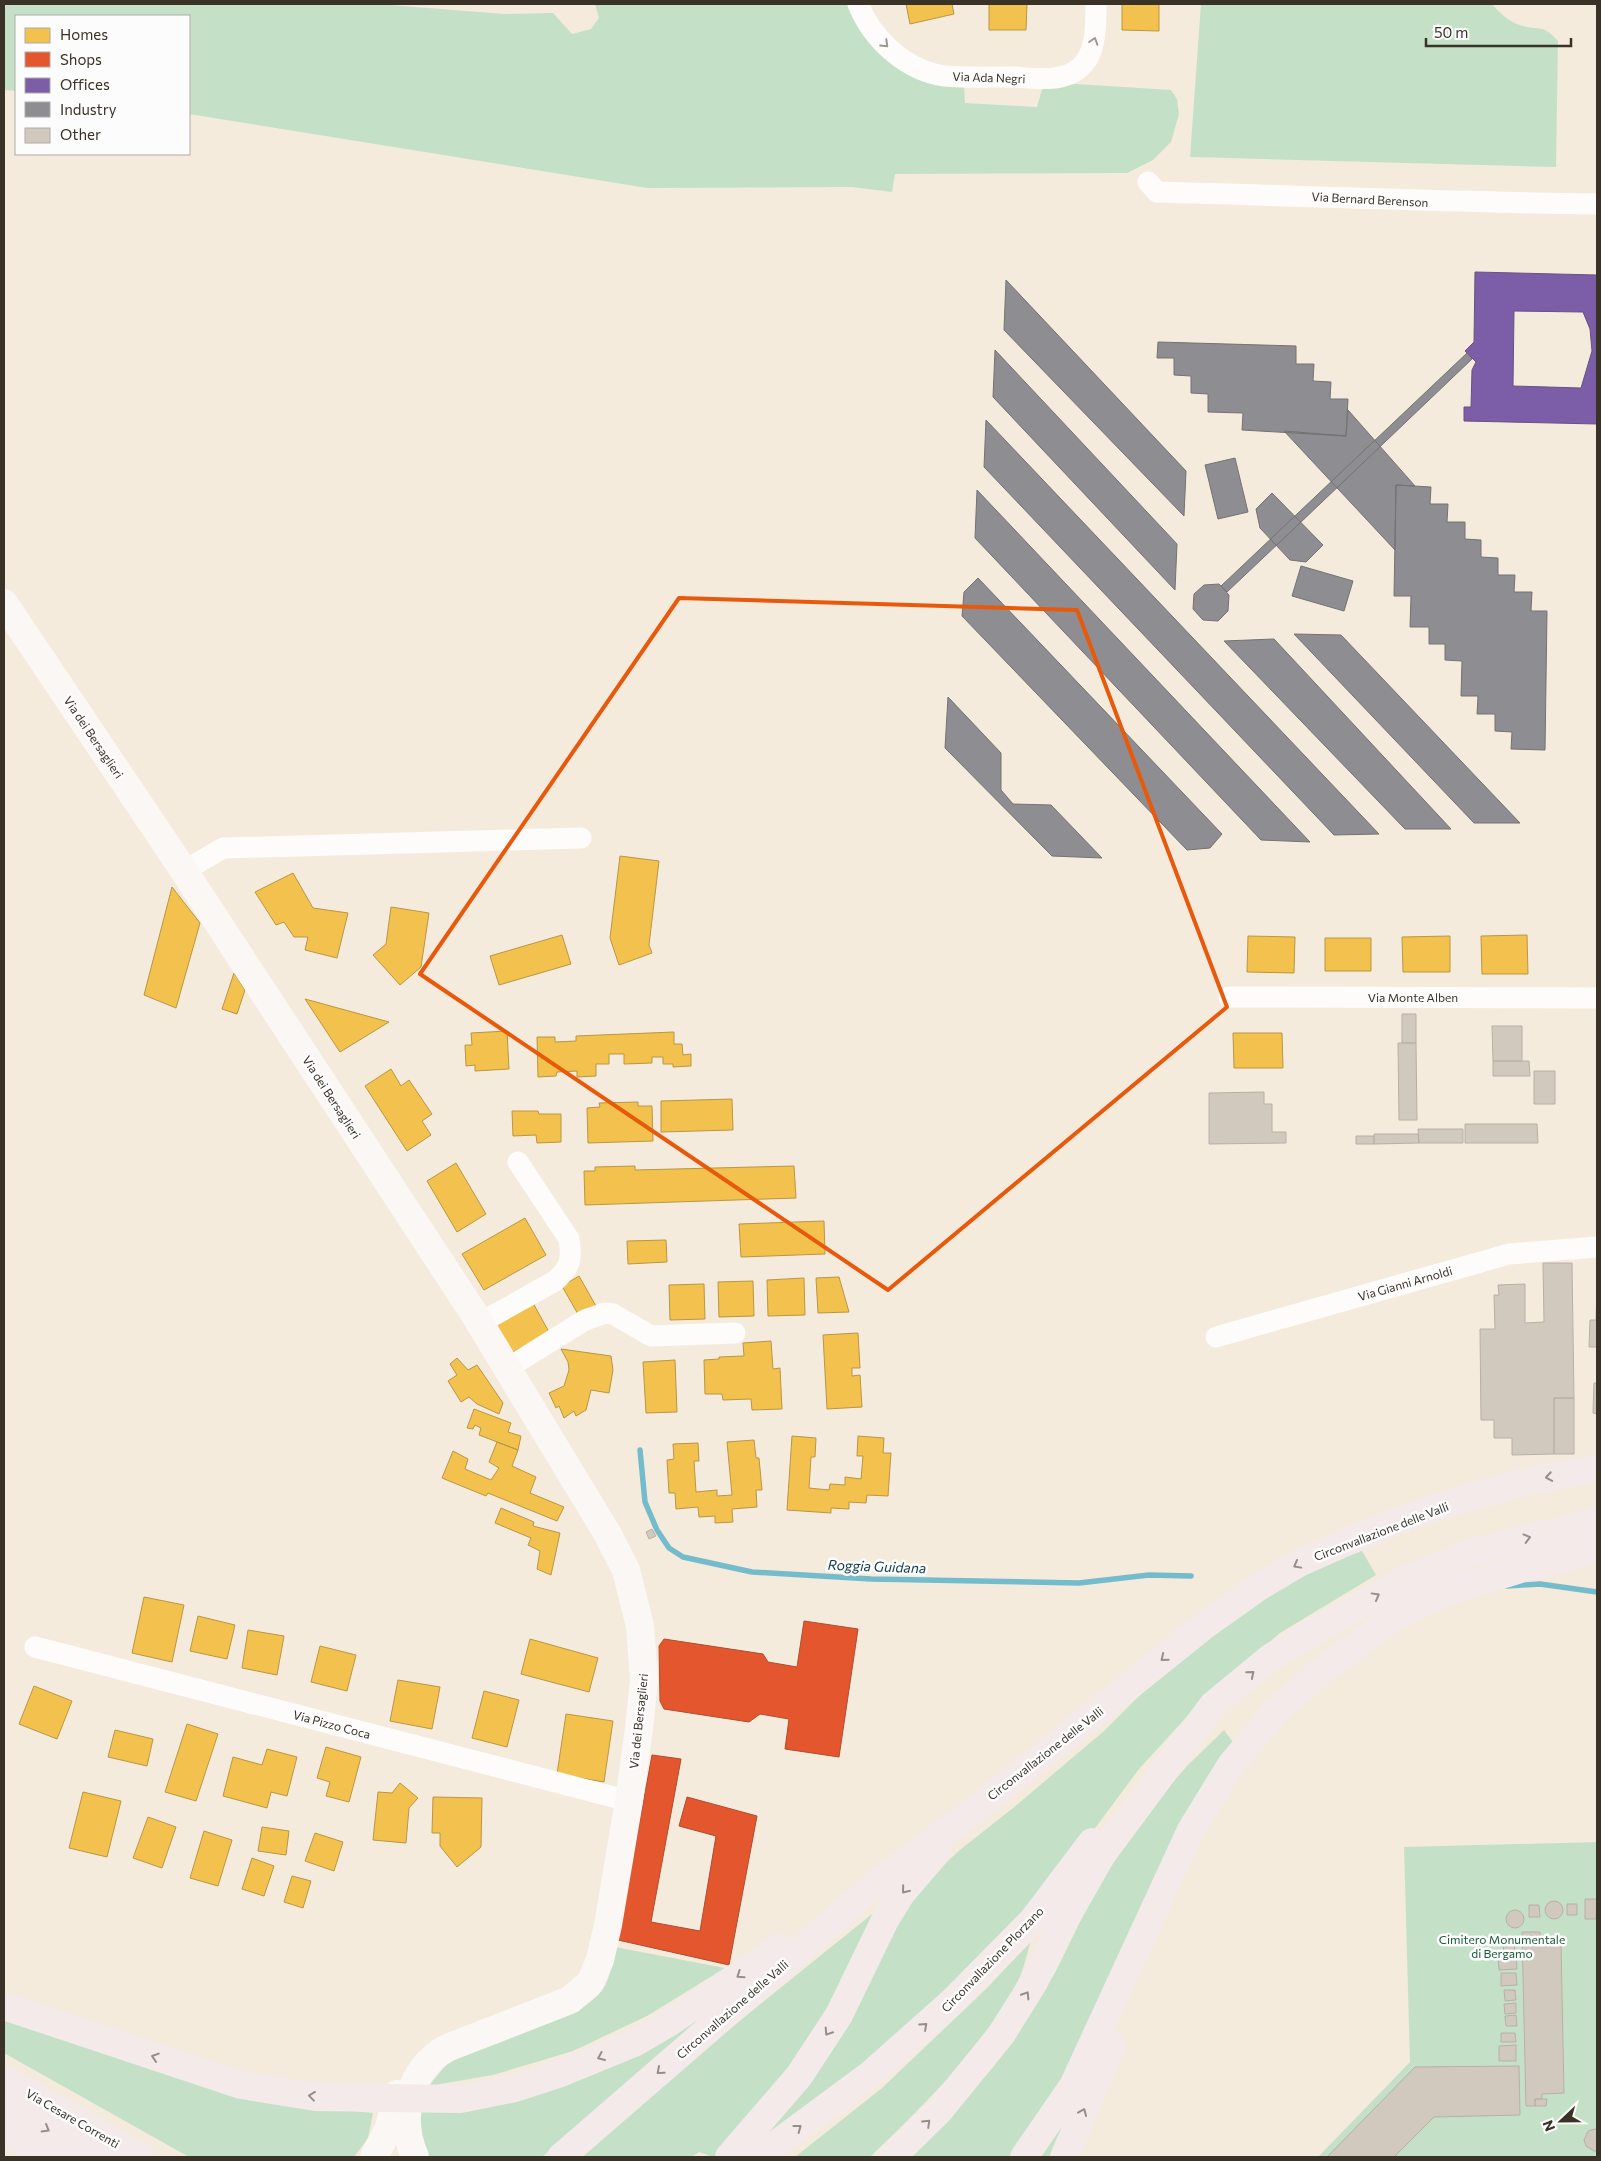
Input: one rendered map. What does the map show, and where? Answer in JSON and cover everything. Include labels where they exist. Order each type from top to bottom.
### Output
[{"type":"highway","name":"Circonvallazione delle Valli","points":[[561,2157],[882,1879],[971,1812],[1205,1625],[1257,1588],[1300,1563],[1406,1518],[1466,1498],[1534,1480],[1597,1469]]},
{"type":"highway","points":[[892,2157],[939,2112],[1001,2035],[1034,1982],[1062,1923],[1101,1856],[1213,1706],[1270,1658],[1405,1580],[1470,1553],[1597,1521]]},
{"type":"highway","points":[[1024,2157],[1073,2086],[1191,1830],[1231,1765],[1276,1711],[1323,1670],[1398,1615],[1444,1593],[1527,1567],[1597,1550]]},
{"type":"highway","points":[[1064,2157],[1201,1835],[1269,1736],[1326,1678],[1402,1623],[1491,1579]]},
{"type":"highway","name":"Circonvallazione Plorzano","points":[[759,2157],[871,2074],[952,2002],[1033,1920],[1144,1770],[1213,1706]]},
{"type":"highway","points":[[728,2157],[800,2076],[839,2015],[885,1920],[901,1894],[971,1812]]},
{"type":"highway","points":[[4,2006],[241,2084],[316,2097],[361,2097],[405,2100],[460,2099],[515,2088],[558,2074],[636,2042],[667,2024],[882,1879]]},
{"type":"highway","name":"Via Cesare Correnti","points":[[4,2079],[142,2157]]},
{"type":"highway","points":[[4,2105],[95,2157]]},
{"type":"highway","points":[[4,2132],[41,2153]]},
{"type":"street","name":"Via Ada Negri","points":[[858,4],[879,39],[902,59],[916,66],[944,76],[1055,78],[1074,72],[1088,57],[1096,33],[1096,4]]},
{"type":"street","name":"Via Bernard Berenson","points":[[1148,182],[1157,192],[1371,197],[1447,202],[1597,204]]},
{"type":"street","name":"Via dei Bersaglieri","points":[[4,603],[184,871],[480,1323],[606,1533],[626,1570],[640,1626],[644,1680],[640,1729],[608,1925],[600,1960],[590,1983],[570,2000],[447,2048],[431,2059],[424,2067],[412,2091],[406,2117],[409,2145],[415,2157]]},
{"type":"street","points":[[184,871],[224,848],[581,838]]},
{"type":"street","name":"Via Monte Alben","points":[[1229,996],[1597,998]]},
{"type":"street","points":[[480,1323],[555,1280],[566,1272],[569,1264],[571,1254],[569,1239],[518,1162]]},
{"type":"street","name":"Via Gianni Arnoldi","points":[[1216,1337],[1510,1254],[1597,1247]]},
{"type":"street","points":[[506,1369],[585,1320],[605,1313],[613,1314],[651,1336],[735,1333]]},
{"type":"street","name":"Via Pizzo Coca","points":[[35,1647],[628,1801]]},
{"type":"street","name":"Via dei Bersaglieri","points":[[374,2157],[389,2128],[401,2078],[408,2061],[420,2047],[432,2038],[568,1984],[577,1978],[608,1925]]},
{"type":"street","points":[[4,2138],[41,2153]]},
{"type":"highlighted area","points":[[679,598],[1077,610],[1227,1007],[888,1290],[420,974]]},
{"type":"green space","points":[[4,4],[377,4],[505,14],[553,13],[572,34],[591,29],[599,18],[595,4],[849,4],[866,34],[964,84],[965,103],[1037,107],[1043,86],[1076,84],[1171,90],[1177,99],[1179,114],[1171,142],[1153,160],[1127,173],[895,174],[892,192],[852,187],[647,188],[190,114],[190,15],[15,15],[15,91],[4,90]]},
{"type":"green space","points":[[1201,4],[1492,4],[1512,22],[1527,27],[1544,29],[1558,41],[1556,167],[1190,157]]},
{"type":"green space","points":[[1358,1544],[1376,1575],[1280,1633],[1204,1698],[1139,1769],[1070,1862],[922,2023],[739,2157],[902,1903],[961,1849],[1104,1731],[1189,1646],[1250,1601]]},
{"type":"green space","points":[[1224,1730],[1236,1746],[1071,2074],[1012,2157],[908,2157],[925,2142],[994,2066],[1055,1973],[1095,1891],[1147,1812],[1187,1766]]},
{"type":"green space","name":"Cimitero Monumentale di Bergamo","points":[[1597,1842],[1597,2157],[1318,2157],[1410,2062],[1404,1847]]},
{"type":"green space","points":[[877,1910],[835,2013],[720,2157],[713,2157],[699,2152],[692,2157],[571,2157]]},
{"type":"green space","points":[[1031,1941],[1018,1981],[987,2030],[951,2075],[870,2157],[795,2157],[882,2088],[987,1988]]},
{"type":"green space","points":[[615,1947],[725,1968],[647,2016],[573,2051],[493,2075],[429,2086],[449,2061],[579,2010],[589,2003],[606,1984]]},
{"type":"green space","points":[[735,1994],[542,2157],[428,2156],[418,2123],[418,2109],[489,2100]]},
{"type":"green space","points":[[4,2015],[305,2106],[373,2113],[368,2138],[354,2157],[189,2157],[4,2053]]},
{"type":"green space","points":[[1085,2086],[1056,2157],[1035,2157]]},
{"type":"building: Homes","points":[[906,4],[952,4],[954,14],[910,24]]},
{"type":"building: Homes","points":[[989,4],[1027,4],[1026,30],[989,30]]},
{"type":"building: Homes","points":[[1122,4],[1159,4],[1159,31],[1122,30]]},
{"type":"building: Homes","points":[[620,856],[659,861],[649,945],[652,953],[619,965],[610,938]]},
{"type":"building: Homes","points":[[293,873],[313,908],[348,913],[337,958],[305,950],[308,937],[294,937],[284,922],[276,925],[255,892]]},
{"type":"building: Homes","points":[[172,887],[200,923],[176,1008],[144,995]]},
{"type":"building: Homes","points":[[391,907],[429,913],[421,967],[400,985],[373,955],[386,944]]},
{"type":"building: Homes","points":[[562,935],[571,964],[499,985],[490,956]]},
{"type":"building: Homes","points":[[1527,935],[1528,974],[1482,974],[1481,936]]},
{"type":"building: Homes","points":[[1248,936],[1295,937],[1294,973],[1247,972]]},
{"type":"building: Homes","points":[[1450,936],[1450,972],[1403,972],[1402,937]]},
{"type":"building: Homes","points":[[1325,938],[1371,938],[1371,971],[1325,971]]},
{"type":"building: Homes","points":[[234,973],[245,990],[237,1014],[222,1009]]},
{"type":"building: Homes","points":[[305,999],[389,1022],[340,1052]]},
{"type":"building: Homes","points":[[507,1031],[509,1069],[475,1071],[475,1065],[466,1066],[465,1045],[472,1045],[471,1033]]},
{"type":"building: Homes","points":[[674,1032],[674,1044],[682,1044],[683,1055],[691,1054],[691,1066],[673,1067],[673,1064],[663,1064],[663,1057],[652,1057],[652,1063],[624,1064],[624,1054],[609,1054],[609,1064],[596,1064],[596,1076],[577,1077],[577,1071],[557,1072],[556,1076],[538,1077],[537,1037],[555,1037],[555,1042],[576,1041],[576,1036]]},
{"type":"building: Homes","points":[[1233,1033],[1282,1033],[1283,1068],[1234,1068]]},
{"type":"building: Homes","points":[[391,1069],[401,1086],[409,1080],[432,1114],[422,1121],[431,1135],[407,1151],[365,1086]]},
{"type":"building: Homes","points":[[732,1099],[733,1130],[661,1132],[661,1101]]},
{"type":"building: Homes","points":[[638,1102],[638,1106],[652,1106],[653,1141],[588,1143],[587,1108],[600,1107],[599,1103]]},
{"type":"building: Homes","points":[[512,1111],[538,1111],[539,1114],[561,1114],[561,1142],[537,1143],[536,1135],[513,1136]]},
{"type":"building: Homes","points":[[456,1163],[486,1214],[457,1232],[427,1181]]},
{"type":"building: Homes","points":[[635,1166],[635,1170],[794,1166],[796,1198],[585,1205],[584,1171],[595,1171],[595,1167]]},
{"type":"building: Homes","points":[[525,1218],[546,1255],[484,1290],[462,1254]]},
{"type":"building: Homes","points":[[824,1221],[825,1254],[741,1257],[739,1224]]},
{"type":"building: Homes","points":[[666,1240],[667,1262],[628,1264],[627,1241]]},
{"type":"building: Homes","points":[[579,1276],[596,1306],[579,1316],[562,1286]]},
{"type":"building: Homes","points":[[839,1277],[849,1312],[818,1313],[816,1278]]},
{"type":"building: Homes","points":[[804,1278],[805,1315],[768,1316],[767,1280]]},
{"type":"building: Homes","points":[[753,1281],[754,1316],[719,1317],[718,1282]]},
{"type":"building: Homes","points":[[704,1284],[705,1319],[670,1320],[669,1285]]},
{"type":"building: Homes","points":[[533,1303],[549,1332],[512,1353],[495,1324]]},
{"type":"building: Homes","points":[[858,1333],[860,1368],[852,1368],[852,1376],[860,1375],[862,1407],[827,1409],[823,1335]]},
{"type":"building: Homes","points":[[771,1341],[773,1369],[780,1368],[782,1409],[752,1410],[751,1399],[723,1400],[722,1394],[705,1394],[704,1360],[744,1356],[743,1343]]},
{"type":"building: Homes","points":[[561,1349],[611,1356],[613,1370],[609,1393],[591,1390],[586,1410],[576,1416],[574,1411],[564,1418],[559,1406],[556,1408],[549,1393],[564,1386],[569,1370],[568,1362]]},
{"type":"building: Homes","points":[[457,1358],[468,1370],[477,1365],[503,1403],[499,1414],[477,1404],[469,1397],[461,1402],[448,1381],[457,1375],[450,1364]]},
{"type":"building: Homes","points":[[675,1360],[677,1412],[646,1413],[643,1362]]},
{"type":"building: Homes","points":[[474,1409],[511,1423],[508,1432],[521,1436],[518,1450],[479,1435],[481,1428],[475,1425],[473,1429],[467,1428]]},
{"type":"building: Homes","points":[[792,1436],[816,1438],[815,1457],[811,1457],[809,1488],[829,1490],[830,1484],[845,1485],[845,1477],[861,1479],[863,1456],[857,1456],[858,1436],[884,1438],[883,1453],[891,1453],[888,1496],[867,1495],[866,1503],[849,1502],[849,1509],[831,1508],[831,1513],[787,1510]]},
{"type":"building: Homes","points":[[754,1440],[756,1458],[759,1458],[762,1490],[756,1490],[757,1507],[732,1509],[733,1522],[715,1523],[715,1516],[699,1517],[698,1507],[676,1509],[675,1493],[669,1493],[667,1460],[674,1459],[673,1444],[698,1443],[699,1461],[694,1461],[696,1492],[717,1490],[717,1496],[732,1495],[727,1442]]},
{"type":"building: Homes","points":[[497,1442],[518,1450],[512,1466],[536,1477],[530,1493],[564,1507],[557,1521],[488,1493],[486,1496],[442,1478],[453,1451],[468,1459],[465,1469],[491,1480],[499,1468],[489,1462]]},
{"type":"building: Homes","points":[[501,1508],[534,1522],[533,1526],[560,1533],[551,1575],[537,1569],[540,1551],[528,1545],[531,1538],[495,1523]]},
{"type":"building: Homes","points":[[144,1597],[184,1605],[172,1662],[132,1653]]},
{"type":"building: Homes","points":[[198,1616],[235,1625],[227,1659],[190,1651]]},
{"type":"building: Homes","points":[[248,1630],[284,1636],[277,1675],[242,1668]]},
{"type":"building: Homes","points":[[530,1639],[598,1658],[589,1692],[521,1674]]},
{"type":"building: Homes","points":[[320,1646],[356,1655],[347,1691],[311,1682]]},
{"type":"building: Homes","points":[[398,1680],[440,1687],[432,1729],[390,1721]]},
{"type":"building: Homes","points":[[34,1686],[72,1701],[57,1739],[19,1724]]},
{"type":"building: Homes","points":[[484,1691],[519,1700],[507,1747],[472,1738]]},
{"type":"building: Homes","points":[[566,1714],[613,1721],[604,1782],[557,1774]]},
{"type":"building: Homes","points":[[187,1724],[218,1734],[196,1801],[165,1792]]},
{"type":"building: Homes","points":[[115,1730],[153,1739],[147,1766],[108,1757]]},
{"type":"building: Homes","points":[[326,1747],[361,1757],[349,1802],[326,1796],[330,1782],[317,1778]]},
{"type":"building: Homes","points":[[267,1749],[297,1757],[287,1796],[271,1792],[267,1808],[223,1796],[233,1757],[262,1765]]},
{"type":"building: Homes","points":[[400,1783],[418,1798],[409,1808],[406,1843],[373,1840],[378,1792],[392,1793]]},
{"type":"building: Homes","points":[[83,1792],[121,1801],[107,1857],[69,1848]]},
{"type":"building: Homes","points":[[433,1797],[482,1798],[481,1847],[457,1867],[440,1846],[440,1833],[432,1833]]},
{"type":"building: Homes","points":[[148,1817],[176,1827],[162,1868],[133,1858]]},
{"type":"building: Homes","points":[[262,1827],[289,1831],[286,1855],[258,1851]]},
{"type":"building: Homes","points":[[204,1831],[232,1840],[218,1886],[190,1878]]},
{"type":"building: Homes","points":[[315,1833],[343,1842],[334,1871],[305,1861]]},
{"type":"building: Homes","points":[[252,1858],[274,1866],[264,1896],[242,1889]]},
{"type":"building: Homes","points":[[292,1876],[311,1881],[303,1908],[284,1902]]},
{"type":"building: Shops","points":[[804,1621],[858,1629],[839,1757],[785,1749],[789,1719],[760,1714],[749,1722],[664,1709],[660,1701],[659,1646],[664,1639],[763,1654],[768,1662],[797,1667]]},
{"type":"building: Shops","points":[[652,1755],[681,1759],[651,1922],[700,1931],[716,1836],[679,1826],[687,1797],[757,1816],[729,1965],[618,1940]]},
{"type":"building: Offices","points":[[1475,272],[1597,275],[1597,424],[1464,421],[1464,407],[1471,407],[1472,370],[1476,362],[1465,351],[1474,342]],"holes":[[[1514,311],[1583,312],[1590,329],[1592,351],[1581,388],[1513,386]]]},
{"type":"building: Industry","points":[[1006,280],[1186,471],[1184,516],[1004,330]]},
{"type":"building: Industry","points":[[1158,342],[1296,346],[1296,364],[1314,364],[1313,381],[1331,382],[1330,399],[1348,399],[1346,436],[1242,430],[1243,413],[1208,412],[1208,394],[1191,393],[1191,376],[1174,375],[1174,358],[1157,358]]},
{"type":"building: Industry","points":[[995,350],[1177,544],[1175,590],[993,397]]},
{"type":"building: Industry","points":[[1467,353],[1472,359],[1300,523],[1227,592],[1221,586]]},
{"type":"building: Industry","points":[[1348,410],[1415,486],[1396,485],[1395,550],[1284,431],[1346,436]]},
{"type":"building: Industry","points":[[986,420],[1379,834],[1334,835],[984,467]]},
{"type":"building: Industry","points":[[1235,458],[1248,512],[1218,519],[1205,465]]},
{"type":"building: Industry","points":[[1396,485],[1431,487],[1430,504],[1448,504],[1447,522],[1465,522],[1465,539],[1481,540],[1481,557],[1498,558],[1498,575],[1515,575],[1514,592],[1532,592],[1531,611],[1547,611],[1545,750],[1511,749],[1512,732],[1495,731],[1495,714],[1477,714],[1478,696],[1461,696],[1462,661],[1445,660],[1445,644],[1429,644],[1429,627],[1410,627],[1411,596],[1394,596]]},
{"type":"building: Industry","points":[[977,490],[1310,842],[1261,840],[975,538]]},
{"type":"building: Industry","points":[[1272,493],[1323,545],[1306,562],[1290,560],[1260,528],[1256,509]]},
{"type":"building: Industry","points":[[1301,566],[1353,581],[1344,611],[1292,596]]},
{"type":"building: Industry","points":[[978,578],[1222,834],[1210,848],[1187,850],[962,616],[964,592]]},
{"type":"building: Industry","points":[[1219,584],[1229,595],[1228,611],[1218,621],[1203,620],[1193,609],[1194,594],[1204,585]]},
{"type":"building: Industry","points":[[1294,634],[1341,635],[1520,823],[1474,823]]},
{"type":"building: Industry","points":[[1274,639],[1451,829],[1405,829],[1224,641]]},
{"type":"building: Industry","points":[[948,697],[1001,753],[1001,790],[1013,804],[1051,805],[1102,858],[1052,856],[945,748]]},
{"type":"building: Other","points":[[1402,1014],[1416,1014],[1416,1043],[1402,1043]]},
{"type":"building: Other","points":[[1492,1026],[1522,1026],[1522,1061],[1493,1061]]},
{"type":"building: Other","points":[[1398,1043],[1416,1043],[1417,1120],[1399,1120]]},
{"type":"building: Other","points":[[1493,1061],[1529,1061],[1530,1076],[1493,1076]]},
{"type":"building: Other","points":[[1534,1071],[1555,1071],[1555,1104],[1534,1104]]},
{"type":"building: Other","points":[[1264,1092],[1264,1104],[1272,1104],[1272,1132],[1286,1132],[1286,1143],[1209,1144],[1209,1093]]},
{"type":"building: Other","points":[[1465,1124],[1537,1124],[1538,1143],[1465,1143]]},
{"type":"building: Other","points":[[1418,1129],[1463,1129],[1463,1143],[1419,1143]]},
{"type":"building: Other","points":[[1374,1134],[1418,1134],[1419,1143],[1374,1144]]},
{"type":"building: Other","points":[[1356,1136],[1374,1136],[1374,1144],[1356,1144]]},
{"type":"building: Other","points":[[1543,1263],[1572,1263],[1574,1398],[1554,1398],[1554,1454],[1512,1455],[1512,1438],[1494,1438],[1494,1420],[1481,1420],[1480,1329],[1495,1329],[1494,1295],[1499,1295],[1498,1285],[1525,1284],[1525,1323],[1544,1322]]},
{"type":"building: Other","points":[[1590,1320],[1597,1320],[1597,1347],[1589,1347]]},
{"type":"building: Other","points":[[1594,1383],[1597,1383],[1597,1414],[1593,1413]]},
{"type":"building: Other","points":[[1554,1398],[1574,1398],[1574,1454],[1554,1454]]},
{"type":"building: Other","points":[[652,1529],[656,1536],[649,1539],[646,1532]]},
{"type":"building: Other","points":[[1585,1899],[1597,1899],[1596,1919],[1585,1919]]},
{"type":"building: Other","points":[[1554,1901],[1560,1904],[1563,1910],[1560,1916],[1554,1919],[1548,1916],[1545,1910],[1548,1904]]},
{"type":"building: Other","points":[[1567,1904],[1577,1904],[1577,1915],[1567,1915]]},
{"type":"building: Other","points":[[1529,1905],[1539,1905],[1540,1917],[1529,1917]]},
{"type":"building: Other","points":[[1515,1910],[1523,1915],[1524,1919],[1519,1927],[1515,1928],[1507,1923],[1506,1919],[1511,1911]]},
{"type":"building: Other","points":[[1522,1932],[1540,1932],[1540,1942],[1561,1942],[1564,2093],[1542,2094],[1542,2099],[1535,2099],[1535,2106],[1526,2106]]},
{"type":"building: Other","points":[[1514,1942],[1515,1952],[1504,1953],[1503,1943]]},
{"type":"building: Other","points":[[1516,1955],[1517,1969],[1499,1970],[1498,1956]]},
{"type":"building: Other","points":[[1501,1973],[1516,1973],[1517,1985],[1501,1986]]},
{"type":"building: Other","points":[[1504,1990],[1515,1990],[1516,2000],[1505,2001]]},
{"type":"building: Other","points":[[1516,2003],[1516,2013],[1505,2014],[1504,2004]]},
{"type":"building: Other","points":[[1516,2015],[1517,2026],[1506,2026],[1505,2016]]},
{"type":"building: Other","points":[[1501,2033],[1515,2033],[1516,2042],[1501,2042]]},
{"type":"building: Other","points":[[1516,2045],[1516,2061],[1499,2061],[1499,2046]]},
{"type":"building: Other","points":[[1519,2066],[1520,2115],[1434,2117],[1394,2157],[1327,2157],[1415,2067]]},
{"type":"building: Other","points":[[1535,2099],[1547,2099],[1546,2106],[1535,2106]]},
{"type":"building: Other","points":[[1597,2129],[1597,2151],[1586,2146],[1584,2140],[1588,2131]]},
{"type":"waterway","name":"Roggia Guidana","points":[[640,1450],[645,1502],[657,1530],[669,1548],[683,1557],[752,1572],[871,1579],[1079,1583],[1149,1575],[1191,1576]]},
{"type":"waterway","name":"Roggia Guidana","points":[[1507,1586],[1540,1584],[1597,1592]]}]
